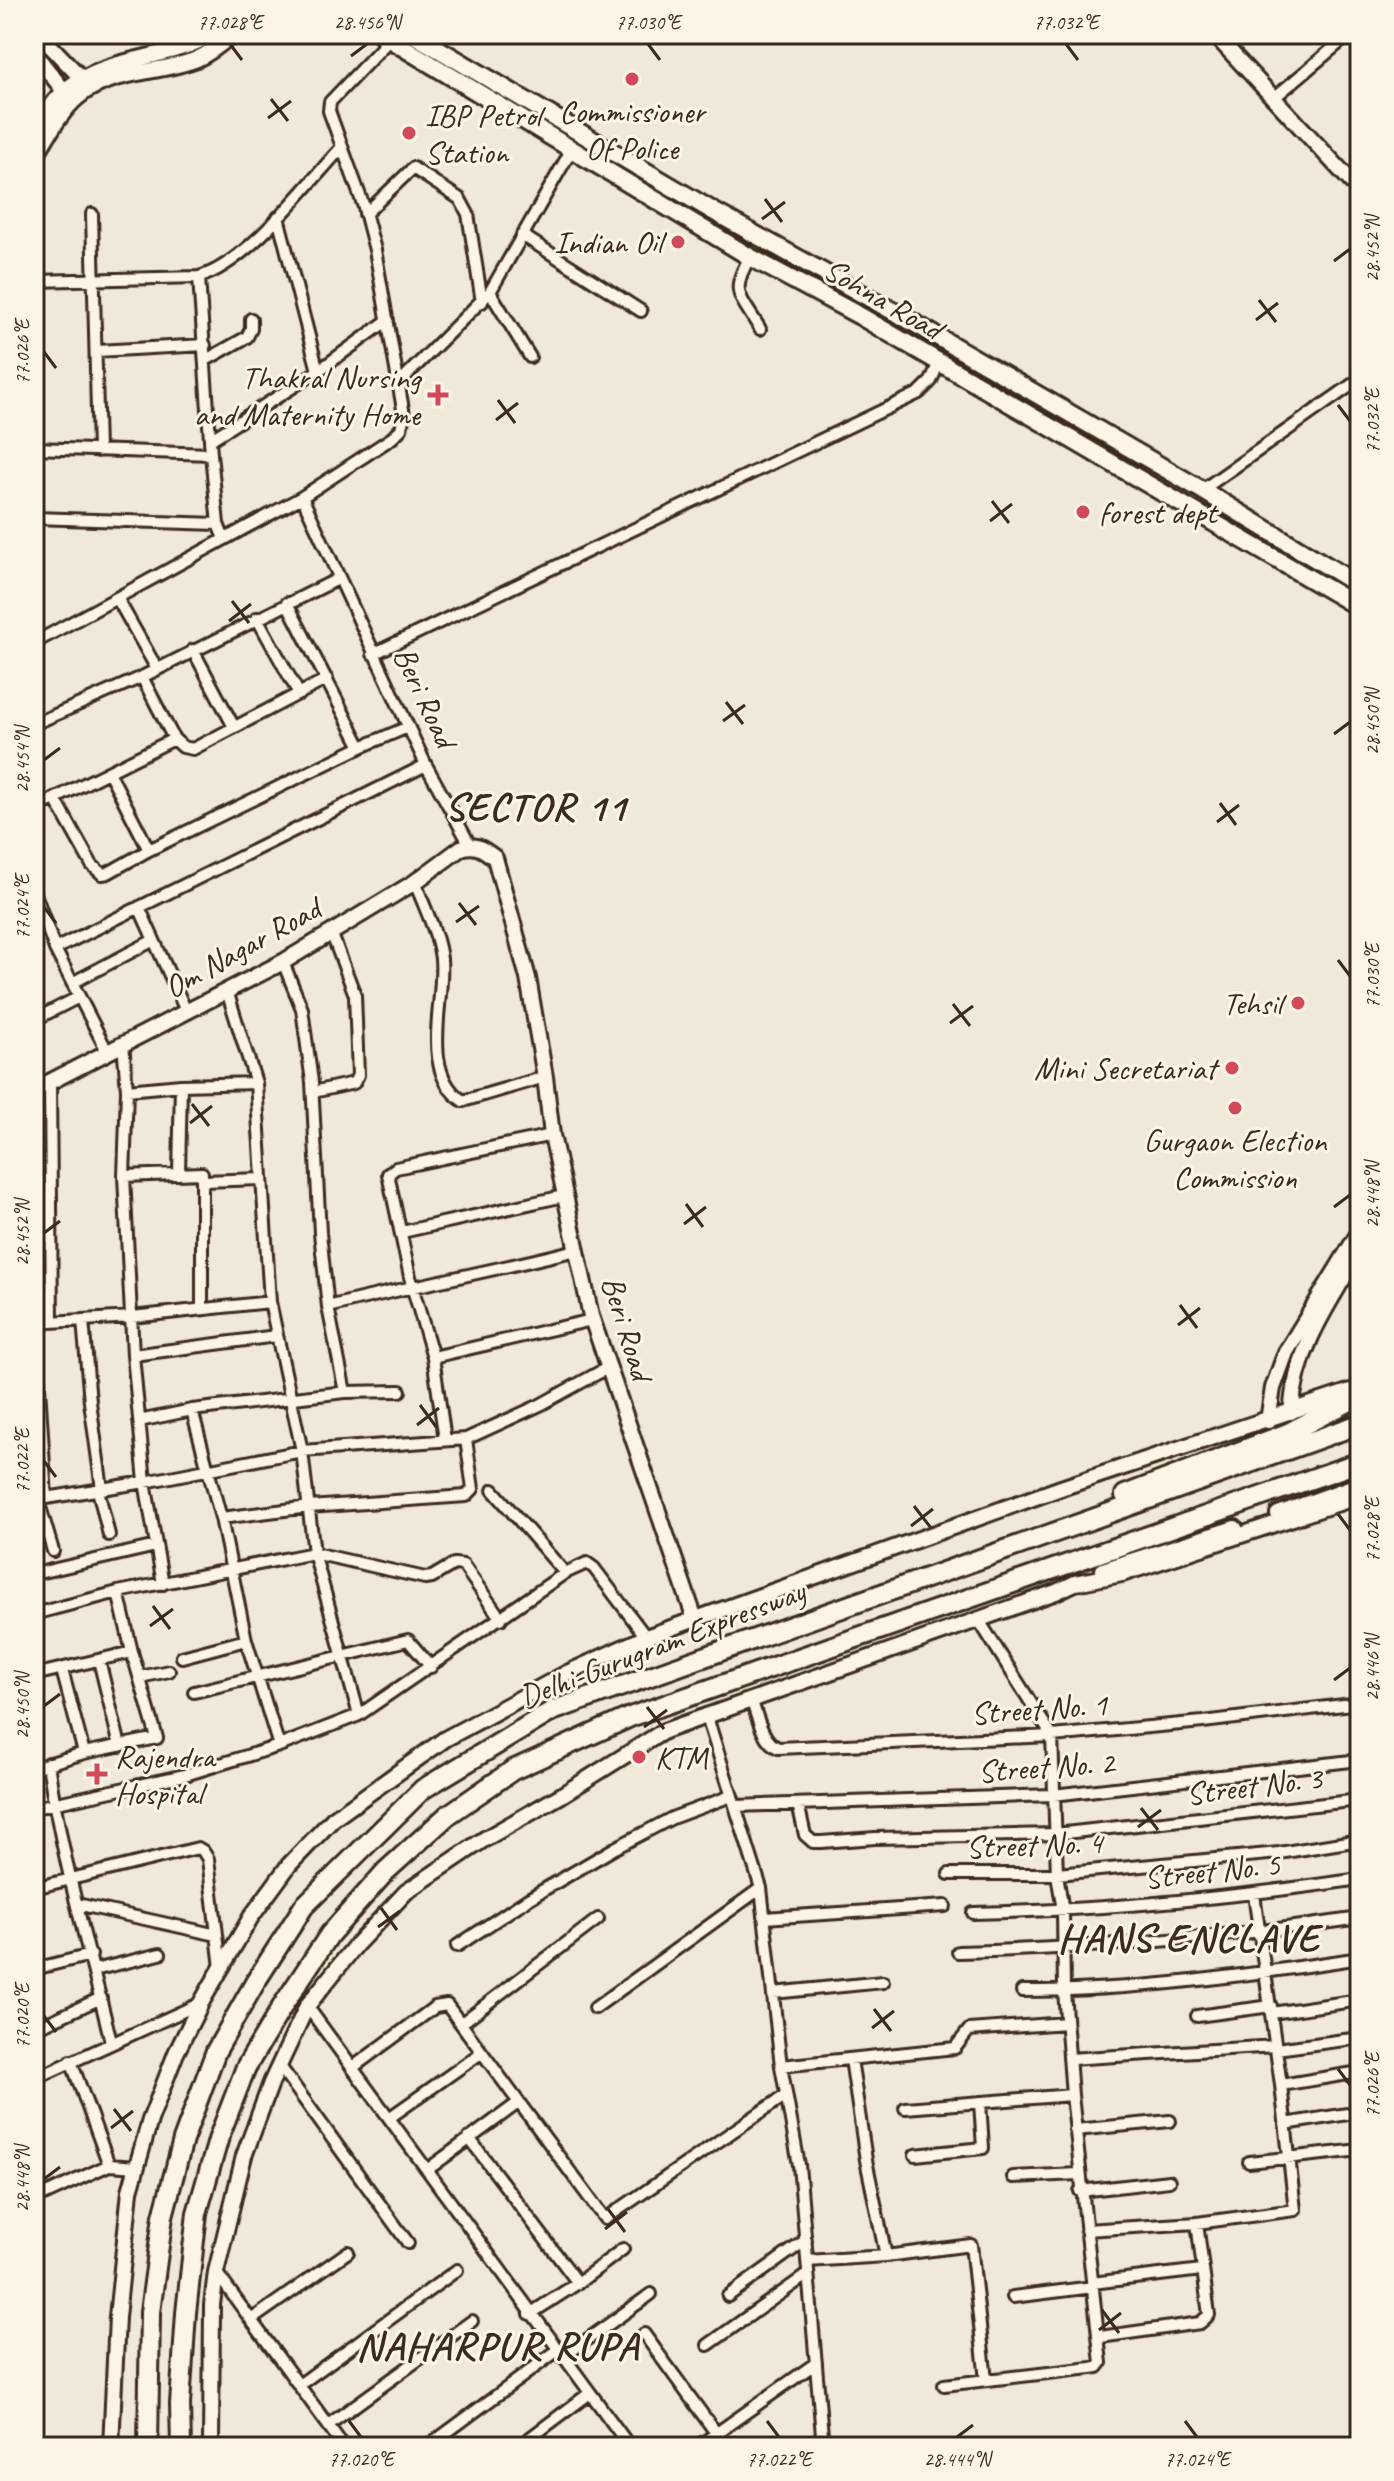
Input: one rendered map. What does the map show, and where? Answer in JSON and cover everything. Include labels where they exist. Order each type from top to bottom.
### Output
[{"type":"highway","points":[[1060,1531],[1128,1493],[1288,1433],[1360,1396]]},
{"type":"highway","name":"Delhi-Gurugram Expressway","points":[[148,2447],[150,2312],[163,2216],[183,2140],[216,2051],[304,1906],[423,1789],[552,1711],[1360,1424]]},
{"type":"highway","name":"Delhi-Gurugram Expressway","points":[[181,2447],[180,2404],[186,2313],[196,2228],[219,2137],[246,2067],[330,1934],[386,1871],[448,1815],[513,1770],[617,1723],[1360,1462]]},
{"type":"main road","points":[[39,34],[86,84]]},
{"type":"main road","points":[[34,132],[50,109],[107,69],[183,55],[212,34]]},
{"type":"main road","points":[[183,55],[194,60],[214,50],[233,34]]},
{"type":"main road","name":"Sohna Road","points":[[413,34],[739,226],[902,316],[1202,490],[1360,586]]},
{"type":"main road","points":[[1214,34],[1360,191]]},
{"type":"main road","name":"Sohna Road","points":[[385,36],[750,257],[939,362],[1360,608]]},
{"type":"main road","points":[[34,53],[68,97]]},
{"type":"main road","points":[[499,105],[508,90]]},
{"type":"main road","points":[[34,158],[68,97]]},
{"type":"main road","name":"Om Nagar Road","points":[[34,1090],[283,962],[470,845]]},
{"type":"main road","name":"Beri Road","points":[[470,845],[482,848],[495,858],[528,978],[552,1135],[592,1320],[695,1619]]},
{"type":"main road","points":[[1268,1421],[1273,1388],[1286,1352],[1360,1231]]},
{"type":"main road","points":[[1291,1412],[1294,1381],[1308,1339],[1360,1250]]},
{"type":"main road","points":[[111,2447],[117,2317],[130,2191],[150,2120],[176,2053],[251,1917],[289,1865],[333,1819],[445,1739],[569,1672],[646,1637],[1061,1488],[1360,1388]]},
{"type":"main road","points":[[211,2447],[212,2305],[216,2272],[244,2156],[279,2065],[307,2006],[356,1945],[406,1892],[483,1840],[664,1731],[1056,1592],[1102,1571],[1360,1484]]},
{"type":"main road","points":[[1027,1580],[1075,1583],[1122,1574],[1360,1496]]},
{"type":"street","points":[[1274,98],[1350,34]]},
{"type":"street","points":[[34,643],[302,497],[401,429],[404,415],[399,383],[365,214],[330,118],[330,102],[385,36]]},
{"type":"street","points":[[34,102],[50,109]]},
{"type":"street","points":[[34,281],[199,277],[227,265],[278,217],[342,147]]},
{"type":"street","points":[[399,383],[490,292],[572,149]]},
{"type":"street","points":[[365,214],[413,168],[460,199],[468,214],[482,302]]},
{"type":"street","points":[[92,214],[98,451]]},
{"type":"street","points":[[278,217],[318,371]]},
{"type":"street","points":[[522,235],[641,311]]},
{"type":"street","points":[[750,257],[738,277],[737,289],[760,329]]},
{"type":"street","points":[[199,277],[211,454],[218,524],[224,539]]},
{"type":"street","points":[[490,292],[530,357]]},
{"type":"street","points":[[206,360],[247,337],[251,319]]},
{"type":"street","points":[[210,440],[318,371],[388,320]]},
{"type":"street","points":[[97,351],[205,345]]},
{"type":"street","points":[[373,654],[919,393],[931,381],[939,362]]},
{"type":"street","points":[[1202,490],[1360,379]]},
{"type":"street","points":[[34,448],[211,454]]},
{"type":"street","name":"Beri Road","points":[[302,497],[426,765],[470,845]]},
{"type":"street","points":[[34,518],[218,524]]},
{"type":"street","points":[[34,724],[142,677],[338,579]]},
{"type":"street","points":[[117,598],[157,669]]},
{"type":"street","points":[[287,603],[361,747]]},
{"type":"street","points":[[257,618],[299,694]]},
{"type":"street","points":[[193,650],[234,727]]},
{"type":"street","points":[[142,677],[174,739],[183,747],[193,749],[327,679]]},
{"type":"street","points":[[55,799],[92,865],[102,874],[108,873],[149,850],[408,727]]},
{"type":"street","points":[[34,809],[174,739]]},
{"type":"street","points":[[55,949],[426,765]]},
{"type":"street","points":[[109,772],[149,850]]},
{"type":"street","points":[[415,882],[440,955],[437,1013],[440,1068],[445,1082],[453,1094],[463,1101],[545,1077]]},
{"type":"street","points":[[34,891],[55,949],[107,1051]]},
{"type":"street","points":[[139,907],[186,1011]]},
{"type":"street","points":[[313,1092],[354,1083],[358,1075],[355,995],[331,932]]},
{"type":"street","points":[[72,983],[154,940]]},
{"type":"street","points":[[283,962],[302,1009],[313,1092],[320,1233],[328,1307],[345,1392]]},
{"type":"street","points":[[227,991],[256,1083],[270,1302],[302,1451],[314,1553],[359,1715]]},
{"type":"street","points":[[34,1020],[79,997]]},
{"type":"street","points":[[123,1043],[127,1090],[124,1176],[133,1355],[145,1482],[163,1584]]},
{"type":"street","points":[[50,1082],[52,1322]]},
{"type":"street","points":[[127,1090],[256,1083]]},
{"type":"street","points":[[179,1172],[181,1085]]},
{"type":"street","points":[[445,1440],[433,1357],[412,1286],[389,1183],[390,1171],[552,1135]]},
{"type":"street","points":[[124,1176],[201,1172],[202,1309]]},
{"type":"street","points":[[203,1181],[261,1179]]},
{"type":"street","points":[[402,1232],[564,1196]]},
{"type":"street","points":[[328,1307],[576,1250]]},
{"type":"street","points":[[53,1551],[40,1499],[34,1323],[132,1317],[270,1302]]},
{"type":"street","points":[[83,1320],[100,1489],[109,1535]]},
{"type":"street","points":[[433,1357],[592,1320]]},
{"type":"street","points":[[133,1355],[276,1336]]},
{"type":"street","points":[[40,1499],[302,1451],[466,1439],[540,1405],[609,1367]]},
{"type":"street","points":[[139,1421],[192,1410],[289,1398],[345,1392],[400,1391]]},
{"type":"street","points":[[192,1410],[221,1518],[246,1640],[279,1746]]},
{"type":"street","points":[[221,1518],[309,1507],[466,1496],[473,1489],[466,1439]]},
{"type":"street","points":[[493,1490],[565,1573]]},
{"type":"street","points":[[34,1574],[156,1546]]},
{"type":"street","points":[[34,1614],[118,1592],[314,1553],[425,1578],[460,1564],[501,1619]]},
{"type":"street","points":[[34,1808],[185,1775],[279,1746],[359,1715],[565,1573],[583,1564],[591,1564],[646,1637]]},
{"type":"street","points":[[34,1768],[84,1753],[157,1738],[118,1592]]},
{"type":"street","points":[[944,2385],[1098,2367],[1101,2363],[1080,2191],[1066,2023],[1063,1911],[1057,1874],[1052,1736],[978,1619]]},
{"type":"street","points":[[182,1657],[246,1640]]},
{"type":"street","points":[[194,1692],[408,1640],[431,1667]]},
{"type":"street","points":[[34,1675],[132,1652]]},
{"type":"street","points":[[99,1660],[120,1746]]},
{"type":"street","points":[[62,1670],[84,1753]]},
{"type":"street","points":[[140,1677],[169,1671]]},
{"type":"street","name":"Street No. 1","points":[[751,1699],[766,1736],[778,1748],[1052,1736],[1360,1703]]},
{"type":"street","points":[[706,1714],[761,1888],[781,2066],[799,2165],[823,2447]]},
{"type":"street","name":"Street No. 2","points":[[457,1946],[528,1899],[672,1818],[733,1801],[798,1804],[1053,1795],[1360,1760]]},
{"type":"street","points":[[48,1763],[53,1804],[111,2042]]},
{"type":"street","name":"Street No. 3","points":[[798,1804],[805,1835],[813,1842],[1056,1834],[1360,1800]]},
{"type":"street","name":"Street No. 4","points":[[949,1874],[1057,1874],[1279,1853],[1360,1840]]},
{"type":"street","points":[[34,1888],[198,1848],[208,1859],[221,1968]]},
{"type":"street","name":"Street No. 5","points":[[973,1913],[1063,1911],[1254,1894],[1360,1879]]},
{"type":"street","points":[[595,2008],[761,1888]]},
{"type":"street","points":[[1086,2230],[1197,2223],[1293,2212],[1295,2209],[1254,1894]]},
{"type":"street","points":[[77,1904],[217,1935]]},
{"type":"street","points":[[764,1918],[945,1906]]},
{"type":"street","points":[[958,1952],[1064,1949],[1258,1933],[1360,1918]]},
{"type":"street","points":[[463,2022],[598,1919]]},
{"type":"street","points":[[94,1970],[160,1954]]},
{"type":"street","points":[[34,1969],[91,1955]]},
{"type":"street","points":[[1022,1991],[1064,1991],[1264,1973],[1360,1958]]},
{"type":"street","points":[[773,1993],[883,1982]]},
{"type":"street","points":[[34,2029],[101,1998]]},
{"type":"street","points":[[1197,2016],[1360,2000]]},
{"type":"street","points":[[34,2079],[201,2003]]},
{"type":"street","points":[[352,2068],[435,2007],[447,2005],[463,2022],[481,2053],[605,2219],[786,2095]]},
{"type":"street","points":[[307,2006],[625,2445]]},
{"type":"street","points":[[781,2066],[955,2048],[969,2030],[1066,2023]]},
{"type":"street","points":[[1069,2059],[1276,2048],[1360,2038]]},
{"type":"street","points":[[389,2118],[481,2053]]},
{"type":"street","points":[[851,2059],[866,2160],[886,2256]]},
{"type":"street","points":[[71,2061],[109,2165]]},
{"type":"street","points":[[279,2065],[408,2243]]},
{"type":"street","points":[[1281,2085],[1360,2072]]},
{"type":"street","points":[[905,2108],[1072,2095]]},
{"type":"street","points":[[915,2155],[983,2148],[980,2102]]},
{"type":"street","points":[[427,2170],[518,2103]]},
{"type":"street","points":[[1285,2124],[1360,2112]]},
{"type":"street","points":[[1075,2130],[1170,2121]]},
{"type":"street","points":[[469,2138],[578,2283]]},
{"type":"street","points":[[1249,2162],[1360,2150]]},
{"type":"street","points":[[34,2180],[37,2192],[44,2195],[109,2165],[137,2167]]},
{"type":"street","points":[[1013,2177],[1079,2174]]},
{"type":"street","points":[[1080,2191],[1169,2181]]},
{"type":"street","points":[[1100,2337],[1200,2323],[1206,2319],[1209,2315],[1197,2223]]},
{"type":"street","points":[[728,2296],[806,2240]]},
{"type":"street","points":[[807,2261],[886,2256],[971,2245],[986,2380]]},
{"type":"street","points":[[530,2314],[623,2249]]},
{"type":"street","points":[[251,2320],[348,2252]]},
{"type":"street","points":[[299,2385],[457,2270]]},
{"type":"street","points":[[1013,2297],[1202,2270]]},
{"type":"street","points":[[216,2272],[344,2447]]},
{"type":"street","points":[[708,2345],[808,2274]]},
{"type":"street","points":[[427,2447],[651,2294]]},
{"type":"street","points":[[328,2425],[472,2321]]},
{"type":"street","points":[[644,2334],[716,2433]]},
{"type":"street","points":[[697,2447],[816,2363]]},
{"type":"street","points":[[518,2447],[590,2393]]},
{"type":"place","name":"Commissioner Of Police","points":[[632,79]]},
{"type":"place","name":"IBP Petrol Station","points":[[409,133]]},
{"type":"place","name":"Indian Oil","points":[[678,242]]},
{"type":"place","name":"Thakral Nursing and Maternity Home","points":[[438,395]]},
{"type":"place","name":"forest dept","points":[[1083,512]]},
{"type":"place","name":"Tehsil","points":[[1298,1003]]},
{"type":"place","name":"Mini Secretariat","points":[[1232,1068]]},
{"type":"place","name":"Gurgaon Election Commission","points":[[1235,1108]]},
{"type":"place","name":"KTM","points":[[639,1757]]},
{"type":"place","name":"Rajendra Hospital","points":[[97,1774]]},
{"type":"district","name":"SECTOR 11","points":[[536,807]]},
{"type":"district","name":"HANS ENCLAVE","points":[[1189,1938]]},
{"type":"district","name":"NAHARPUR RUPA","points":[[498,2346]]}]
